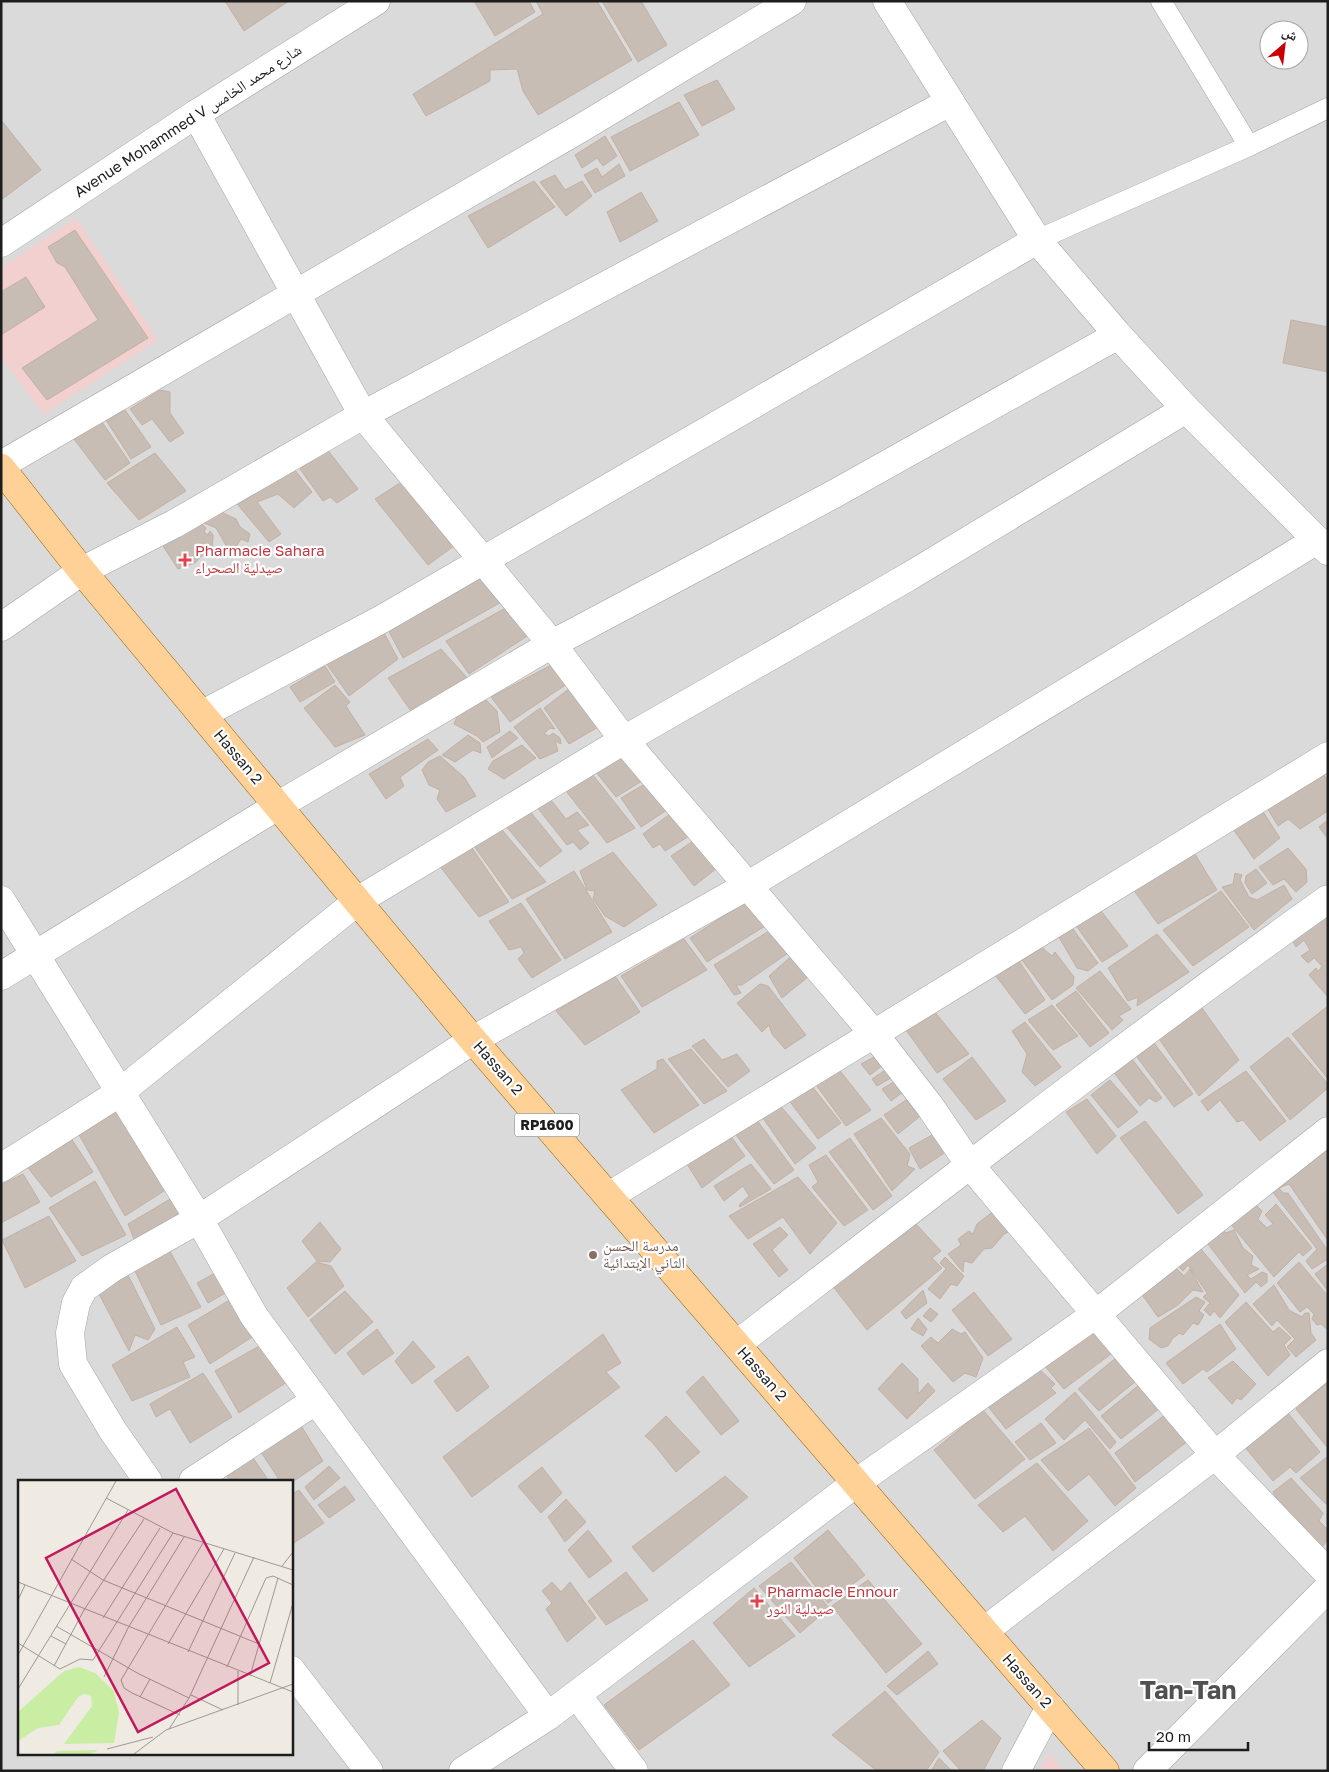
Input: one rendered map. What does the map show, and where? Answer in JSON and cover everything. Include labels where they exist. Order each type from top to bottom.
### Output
[{"type":"main road","name":"Hassan 2","points":[[1,466],[82,570],[359,900],[473,1040],[1105,1771]]},
{"type":"street","name":"Avenue Mohammed V شارع محمد الخامس","points":[[1,243],[196,114],[376,1]]},
{"type":"street","points":[[1,466],[581,128],[792,1]]},
{"type":"street","points":[[147,1480],[113,1431],[73,1364],[70,1334],[76,1303],[84,1288],[112,1268],[199,1219],[473,1040],[747,886],[1322,546],[1186,409],[1118,335],[1037,240],[886,1]]},
{"type":"street","points":[[1,627],[82,570],[174,524],[363,415],[950,102]]},
{"type":"street","points":[[196,114],[294,294],[363,415],[481,561],[552,644],[624,740],[874,1034],[929,1105],[970,1165],[1215,1455],[1328,1573]]},
{"type":"street","points":[[203,714],[382,619],[1037,240]]},
{"type":"street","points":[[1,976],[36,957],[279,805],[552,644],[834,494],[1118,335]]},
{"type":"street","points":[[1,1168],[119,1093],[359,900],[624,740],[908,577],[1186,409]]},
{"type":"street","points":[[609,1196],[1328,756]]},
{"type":"street","points":[[737,1344],[1235,965],[1328,899]]},
{"type":"street","points":[[1,900],[119,1093],[199,1219],[254,1316],[548,1716]]},
{"type":"street","points":[[463,1771],[548,1716],[856,1483],[1096,1314],[1328,1131]]},
{"type":"street","points":[[984,1631],[1215,1455],[1328,1364]]},
{"type":"street","points":[[195,1480],[315,1401]]},
{"type":"street","points":[[1147,1771],[1328,1588]]},
{"type":"street","points":[[292,1671],[369,1771]]},
{"type":"street","points":[[577,1695],[634,1771]]},
{"type":"street","points":[[1016,1771],[1050,1707]]},
{"type":"lane","points":[[1161,1],[1249,146]]},
{"type":"lane","points":[[1037,240],[1249,146],[1328,108]]},
{"type":"shaded area","points":[[1,1],[1328,1],[1328,1771],[1,1771]]},
{"type":"shaded area","points":[[76,218],[158,340],[44,414],[1,358],[1,268]]},
{"type":"shaded area","points":[[1049,1754],[1065,1771],[1039,1771]]},
{"type":"building","points":[[225,1],[289,1],[244,31]]},
{"type":"building","points":[[474,1],[529,1],[535,12],[495,36]]},
{"type":"building","points":[[536,1],[597,1],[632,60],[538,115],[523,91],[517,69],[490,70],[490,81],[426,116],[413,94],[543,14]]},
{"type":"building","points":[[602,1],[641,1],[667,45],[638,62]]},
{"type":"building","points":[[717,80],[735,109],[702,126],[684,95]]},
{"type":"building","points":[[679,102],[699,135],[630,171],[611,137]]},
{"type":"building","points":[[1,120],[41,170],[1,200]]},
{"type":"building","points":[[605,136],[617,156],[603,166],[597,158],[582,168],[575,155]]},
{"type":"building","points":[[619,164],[625,176],[595,193],[584,175],[597,168],[602,177]]},
{"type":"building","points":[[555,175],[565,190],[582,181],[592,196],[566,216],[540,182]]},
{"type":"building","points":[[534,181],[555,207],[488,248],[468,216]]},
{"type":"building","points":[[641,192],[658,221],[620,242],[607,212]]},
{"type":"building","points":[[75,230],[148,338],[47,400],[22,368],[98,320],[65,267],[57,263],[48,247]]},
{"type":"building","points":[[26,277],[45,307],[1,335],[1,292]]},
{"type":"building","points":[[1291,320],[1328,327],[1328,372],[1283,363]]},
{"type":"building","points":[[160,390],[170,392],[170,413],[184,433],[170,442],[152,419],[142,425],[130,409]]},
{"type":"building","points":[[125,410],[151,447],[131,459],[106,420]]},
{"type":"building","points":[[102,422],[130,463],[105,480],[74,439]]},
{"type":"building","points":[[326,448],[358,489],[337,503],[330,497],[323,501],[300,469]]},
{"type":"building","points":[[155,453],[186,491],[139,520],[107,483]]},
{"type":"building","points":[[291,465],[312,492],[294,508],[278,494],[257,502],[281,534],[269,542],[233,499]]},
{"type":"building","points":[[403,481],[458,543],[428,565],[375,499]]},
{"type":"building","points":[[224,508],[223,513],[236,519],[240,527],[250,534],[248,542],[241,539],[237,545],[239,554],[231,554],[216,528],[204,523],[209,510]]},
{"type":"building","points":[[200,522],[206,528],[204,532],[208,535],[210,531],[213,535],[212,552],[201,556],[195,563],[178,569],[158,538]]},
{"type":"building","points":[[479,570],[503,601],[403,658],[387,628]]},
{"type":"building","points":[[509,606],[532,633],[469,674],[446,641]]},
{"type":"building","points":[[383,631],[398,659],[349,696],[326,663]]},
{"type":"building","points":[[441,649],[470,681],[413,714],[388,678]]},
{"type":"building","points":[[555,663],[570,682],[510,722],[491,697]]},
{"type":"building","points":[[325,666],[335,682],[300,702],[290,687]]},
{"type":"building","points":[[335,685],[350,702],[346,706],[365,735],[335,747],[304,708]]},
{"type":"building","points":[[574,685],[605,723],[569,744],[544,708]]},
{"type":"building","points":[[486,700],[497,711],[500,732],[483,742],[477,736],[454,724],[458,714]]},
{"type":"building","points":[[540,708],[555,729],[550,728],[544,734],[549,736],[553,733],[560,738],[561,744],[555,741],[558,751],[540,759],[514,727]]},
{"type":"building","points":[[510,731],[518,738],[492,758],[487,747]]},
{"type":"building","points":[[468,735],[480,743],[481,753],[473,750],[455,762],[442,755]]},
{"type":"building","points":[[428,739],[438,750],[400,777],[404,786],[386,799],[369,774]]},
{"type":"building","points":[[522,745],[536,758],[504,779],[488,769],[493,761]]},
{"type":"building","points":[[621,749],[645,779],[616,797],[592,767]]},
{"type":"building","points":[[440,756],[464,777],[476,796],[446,812],[437,799],[440,790],[429,785],[422,770],[428,762]]},
{"type":"building","points":[[588,769],[635,828],[607,843],[562,786]]},
{"type":"building","points":[[1323,774],[1328,781],[1328,811],[1300,829],[1288,819],[1278,826],[1266,806]]},
{"type":"building","points":[[650,781],[673,806],[641,827],[621,798]]},
{"type":"building","points":[[550,799],[566,819],[577,812],[589,825],[577,830],[589,843],[580,850],[573,842],[567,845],[536,806]]},
{"type":"building","points":[[1260,807],[1280,838],[1254,859],[1229,823]]},
{"type":"building","points":[[529,810],[562,851],[540,867],[505,825]]},
{"type":"building","points":[[674,811],[694,833],[665,851],[660,844],[653,848],[643,834]]},
{"type":"building","points":[[1328,820],[1328,839],[1319,827]]},
{"type":"building","points":[[497,824],[546,882],[512,899],[469,839]]},
{"type":"building","points":[[699,837],[721,865],[694,886],[671,856]]},
{"type":"building","points":[[470,845],[509,902],[479,917],[439,865]]},
{"type":"building","points":[[1190,846],[1217,890],[1158,924],[1133,889]]},
{"type":"building","points":[[1288,848],[1306,869],[1307,882],[1296,892],[1284,879],[1273,885],[1259,867]]},
{"type":"building","points":[[613,852],[657,905],[624,927],[605,916],[593,899],[595,891],[587,890],[580,871]]},
{"type":"building","points":[[1256,869],[1267,883],[1252,894],[1245,883],[1246,876]]},
{"type":"building","points":[[574,871],[612,932],[565,959],[526,899]]},
{"type":"building","points":[[1235,873],[1242,875],[1240,880],[1249,897],[1257,900],[1284,885],[1292,899],[1254,930],[1222,887],[1233,884]]},
{"type":"building","points":[[1221,891],[1249,927],[1193,966],[1163,930]]},
{"type":"building","points":[[750,899],[770,923],[707,962],[690,938]]},
{"type":"building","points":[[521,903],[561,960],[532,978],[518,959],[524,953],[521,947],[509,950],[489,921]]},
{"type":"building","points":[[1098,907],[1128,946],[1102,962],[1072,920]]},
{"type":"building","points":[[1328,907],[1328,997],[1309,975],[1316,968],[1318,972],[1322,966],[1314,958],[1308,963],[1301,956],[1310,950],[1304,940],[1296,947],[1292,940]]},
{"type":"building","points":[[1070,925],[1098,963],[1088,971],[1077,968],[1057,934]]},
{"type":"building","points":[[774,928],[791,951],[742,985],[736,985],[741,993],[734,995],[714,965]]},
{"type":"building","points":[[1157,934],[1189,972],[1137,1006],[1138,997],[1128,1001],[1108,968]]},
{"type":"building","points":[[684,939],[707,970],[642,1007],[621,976]]},
{"type":"building","points":[[1039,945],[1052,956],[1055,952],[1074,977],[1073,985],[1052,1000],[1019,956]]},
{"type":"building","points":[[795,953],[813,973],[782,998],[769,976]]},
{"type":"building","points":[[1019,961],[1045,1000],[1025,1014],[995,975]]},
{"type":"building","points":[[1100,971],[1131,1009],[1119,1016],[1123,1020],[1112,1030],[1076,988]]},
{"type":"building","points":[[615,976],[640,1012],[585,1045],[556,1011]]},
{"type":"building","points":[[760,984],[768,986],[806,1035],[785,1049],[772,1034],[769,1025],[762,1032],[737,1003]]},
{"type":"building","points":[[1076,991],[1109,1033],[1090,1047],[1056,1005]]},
{"type":"building","points":[[1199,1004],[1239,1060],[1199,1096],[1157,1036]]},
{"type":"building","points":[[1052,1005],[1078,1036],[1053,1050],[1028,1020]]},
{"type":"building","points":[[930,1006],[969,1054],[937,1073],[903,1026]]},
{"type":"building","points":[[1328,1006],[1328,1079],[1292,1034]]},
{"type":"building","points":[[1025,1022],[1061,1067],[1035,1086],[1022,1072],[1027,1054],[1012,1031]]},
{"type":"building","points":[[1288,1037],[1328,1084],[1328,1088],[1290,1120],[1250,1067]]},
{"type":"building","points":[[704,1039],[722,1060],[737,1054],[750,1071],[728,1087],[692,1046]]},
{"type":"building","points":[[1154,1043],[1193,1094],[1174,1107],[1137,1057]]},
{"type":"building","points":[[691,1049],[727,1091],[704,1104],[668,1059]]},
{"type":"building","points":[[880,1054],[887,1062],[870,1075],[861,1064]]},
{"type":"building","points":[[972,1057],[1006,1101],[976,1120],[943,1079]]},
{"type":"building","points":[[663,1059],[699,1105],[654,1133],[621,1090],[657,1069],[657,1061]]},
{"type":"building","points":[[1132,1059],[1162,1098],[1156,1102],[1149,1098],[1140,1106],[1112,1070]]},
{"type":"building","points":[[837,1067],[871,1110],[846,1126],[814,1082]]},
{"type":"building","points":[[890,1067],[896,1075],[877,1086],[872,1079]]},
{"type":"building","points":[[1246,1071],[1286,1121],[1260,1141],[1243,1120],[1237,1122],[1220,1100],[1208,1111],[1201,1101]]},
{"type":"building","points":[[899,1079],[907,1089],[891,1101],[882,1089]]},
{"type":"building","points":[[1110,1080],[1138,1112],[1118,1128],[1091,1095]]},
{"type":"building","points":[[811,1085],[841,1123],[818,1139],[788,1099]]},
{"type":"building","points":[[912,1096],[924,1113],[898,1134],[884,1115]]},
{"type":"building","points":[[1087,1099],[1116,1136],[1097,1154],[1066,1112]]},
{"type":"building","points":[[778,1103],[816,1148],[795,1164],[760,1114]]},
{"type":"building","points":[[117,1107],[167,1189],[125,1216],[78,1133]]},
{"type":"building","points":[[881,1118],[910,1154],[907,1166],[915,1169],[892,1191],[854,1134]]},
{"type":"building","points":[[756,1119],[794,1170],[774,1184],[732,1130]]},
{"type":"building","points":[[1145,1121],[1203,1195],[1178,1214],[1120,1138]]},
{"type":"building","points":[[727,1131],[745,1156],[702,1188],[682,1156]]},
{"type":"building","points":[[939,1131],[952,1148],[920,1169],[909,1148]]},
{"type":"building","points":[[69,1135],[93,1172],[51,1197],[25,1164]]},
{"type":"building","points":[[850,1138],[892,1196],[873,1210],[829,1152]]},
{"type":"building","points":[[1328,1148],[1327,1239],[1289,1184],[1279,1188],[1283,1193],[1288,1193],[1328,1251],[1328,1259],[1312,1269],[1306,1261],[1317,1249],[1272,1191]]},
{"type":"building","points":[[826,1155],[868,1210],[844,1226],[812,1187],[818,1182],[809,1165]]},
{"type":"building","points":[[751,1164],[771,1189],[740,1207],[739,1205],[749,1196],[743,1186],[724,1201],[714,1186]]},
{"type":"building","points":[[23,1174],[40,1202],[1,1223],[1,1185]]},
{"type":"building","points":[[798,1177],[837,1223],[810,1254],[783,1217],[748,1239],[729,1216]]},
{"type":"building","points":[[95,1181],[126,1235],[82,1256],[49,1208]]},
{"type":"building","points":[[172,1198],[182,1215],[136,1244],[128,1224]]},
{"type":"building","points":[[1254,1203],[1262,1211],[1258,1219],[1267,1228],[1273,1224],[1265,1215],[1276,1204],[1312,1248],[1303,1256],[1299,1252],[1274,1277],[1229,1222]]},
{"type":"building","points":[[999,1207],[1017,1228],[1004,1234],[992,1248],[984,1249],[972,1263],[964,1261],[963,1272],[948,1254],[961,1245],[958,1239],[969,1231],[973,1234],[977,1224]]},
{"type":"building","points":[[49,1216],[76,1261],[25,1288],[2,1240]]},
{"type":"building","points":[[320,1222],[341,1249],[330,1262],[317,1261],[302,1241]]},
{"type":"building","points":[[915,1223],[941,1251],[932,1258],[942,1268],[867,1330],[831,1284]]},
{"type":"building","points":[[780,1227],[788,1235],[772,1250],[788,1270],[779,1277],[753,1244]]},
{"type":"building","points":[[1223,1230],[1226,1233],[1234,1230],[1243,1248],[1253,1256],[1251,1265],[1259,1269],[1247,1275],[1251,1279],[1262,1272],[1267,1274],[1267,1282],[1261,1287],[1256,1282],[1245,1293],[1205,1240]]},
{"type":"building","points":[[1196,1243],[1239,1295],[1220,1318],[1214,1311],[1210,1316],[1204,1310],[1210,1303],[1203,1297],[1207,1293],[1188,1265],[1183,1271],[1173,1260]]},
{"type":"building","points":[[168,1248],[201,1307],[161,1325],[134,1269]]},
{"type":"building","points":[[945,1257],[964,1276],[957,1286],[951,1284],[940,1299],[928,1289],[946,1269],[940,1263]]},
{"type":"building","points":[[316,1262],[331,1266],[344,1286],[308,1317],[287,1288]]},
{"type":"building","points":[[1299,1262],[1328,1296],[1328,1330],[1321,1324],[1317,1325],[1312,1319],[1314,1314],[1307,1307],[1300,1312],[1277,1283]]},
{"type":"building","points":[[1328,1264],[1328,1291],[1315,1274]]},
{"type":"building","points":[[1173,1265],[1184,1276],[1190,1269],[1203,1292],[1193,1290],[1178,1305],[1158,1317],[1138,1289]]},
{"type":"building","points":[[219,1271],[229,1291],[208,1303],[197,1283]]},
{"type":"building","points":[[128,1275],[155,1329],[148,1340],[135,1335],[129,1351],[98,1292]]},
{"type":"building","points":[[1274,1285],[1289,1310],[1302,1317],[1305,1313],[1309,1313],[1311,1333],[1316,1340],[1296,1357],[1287,1347],[1295,1339],[1277,1320],[1272,1326],[1253,1304]]},
{"type":"building","points":[[923,1290],[927,1303],[906,1319],[901,1312]]},
{"type":"building","points":[[345,1291],[373,1322],[335,1354],[310,1320]]},
{"type":"building","points":[[974,1292],[1012,1339],[988,1356],[952,1310]]},
{"type":"building","points":[[1196,1297],[1205,1302],[1199,1311],[1204,1315],[1198,1325],[1193,1323],[1183,1335],[1180,1333],[1173,1338],[1168,1346],[1161,1348],[1149,1339],[1150,1328]]},
{"type":"building","points":[[233,1298],[257,1334],[210,1364],[188,1325]]},
{"type":"building","points":[[1246,1302],[1273,1332],[1279,1327],[1291,1338],[1284,1345],[1290,1355],[1268,1376],[1225,1322]]},
{"type":"building","points":[[930,1308],[938,1314],[931,1322],[923,1316]]},
{"type":"building","points":[[918,1318],[927,1329],[923,1336],[911,1329]]},
{"type":"building","points":[[1097,1322],[1119,1348],[1064,1389],[1043,1364]]},
{"type":"building","points":[[1220,1324],[1236,1349],[1207,1372],[1203,1369],[1183,1384],[1166,1363]]},
{"type":"building","points":[[177,1327],[195,1357],[183,1362],[190,1377],[132,1401],[112,1365]]},
{"type":"building","points":[[377,1329],[394,1353],[363,1375],[347,1353]]},
{"type":"building","points":[[952,1329],[961,1334],[965,1332],[983,1358],[976,1377],[965,1373],[953,1382],[921,1346],[931,1337],[938,1343]]},
{"type":"building","points":[[603,1334],[621,1363],[606,1372],[620,1387],[472,1497],[443,1457]]},
{"type":"building","points":[[413,1341],[435,1367],[412,1384],[395,1361]]},
{"type":"building","points":[[261,1345],[287,1382],[239,1413],[215,1371]]},
{"type":"building","points":[[1122,1353],[1141,1377],[1099,1411],[1078,1389]]},
{"type":"building","points":[[468,1356],[489,1387],[457,1412],[434,1381]]},
{"type":"building","points":[[1233,1361],[1256,1384],[1241,1400],[1237,1398],[1232,1404],[1208,1378]]},
{"type":"building","points":[[902,1363],[918,1379],[918,1394],[928,1383],[935,1391],[907,1419],[878,1389]]},
{"type":"building","points":[[1037,1367],[1055,1384],[1051,1388],[1056,1393],[1006,1429],[986,1404]]},
{"type":"building","points":[[203,1373],[232,1417],[190,1443],[170,1409],[156,1417],[150,1404]]},
{"type":"building","points":[[703,1376],[739,1421],[721,1435],[686,1392]]},
{"type":"building","points":[[1144,1381],[1165,1404],[1121,1439],[1101,1416]]},
{"type":"building","points":[[1328,1382],[1328,1446],[1327,1447],[1296,1409]]},
{"type":"building","points":[[1075,1392],[1116,1442],[1110,1449],[1085,1420],[1064,1440],[1045,1419]]},
{"type":"building","points":[[983,1410],[1025,1459],[975,1499],[934,1450]]},
{"type":"building","points":[[1170,1411],[1193,1437],[1135,1482],[1115,1453]]},
{"type":"building","points":[[1287,1412],[1320,1452],[1296,1473],[1290,1467],[1273,1481],[1243,1445]]},
{"type":"building","points":[[666,1416],[700,1452],[676,1472],[645,1436]]},
{"type":"building","points":[[1041,1423],[1056,1443],[1030,1460],[1015,1442]]},
{"type":"building","points":[[300,1424],[323,1461],[292,1482],[292,1480],[279,1480],[259,1449]]},
{"type":"building","points":[[1089,1428],[1136,1488],[1115,1506],[1089,1474],[1068,1491],[1041,1460]]},
{"type":"building","points":[[251,1455],[268,1480],[230,1480],[226,1475]]},
{"type":"building","points":[[1328,1458],[1327,1505],[1300,1478]]},
{"type":"building","points":[[1037,1463],[1088,1521],[1053,1551],[1025,1516],[1003,1532],[978,1505]]},
{"type":"building","points":[[329,1466],[340,1478],[314,1500],[305,1487]]},
{"type":"building","points":[[542,1467],[562,1493],[541,1513],[518,1486]]},
{"type":"building","points":[[725,1476],[748,1497],[653,1572],[632,1547]]},
{"type":"building","points":[[1291,1478],[1323,1513],[1319,1521],[1328,1530],[1328,1540],[1321,1548],[1282,1508],[1273,1492]]},
{"type":"building","points":[[345,1486],[355,1500],[329,1518],[318,1505]]},
{"type":"building","points":[[299,1490],[324,1523],[292,1544],[292,1494]]},
{"type":"building","points":[[566,1499],[586,1522],[565,1542],[548,1517]]},
{"type":"building","points":[[588,1530],[612,1561],[589,1578],[568,1550]]},
{"type":"building","points":[[828,1530],[865,1575],[828,1603],[794,1558]]},
{"type":"building","points":[[791,1562],[829,1608],[800,1633],[759,1586]]},
{"type":"building","points":[[626,1572],[648,1600],[606,1625],[588,1601]]},
{"type":"building","points":[[868,1580],[922,1644],[886,1673],[832,1606]]},
{"type":"building","points":[[552,1582],[561,1592],[570,1582],[596,1618],[567,1642],[546,1609],[552,1603],[542,1591]]},
{"type":"building","points":[[754,1588],[795,1636],[749,1667],[713,1623]]},
{"type":"building","points":[[693,1640],[730,1685],[639,1750],[604,1705]]},
{"type":"building","points":[[928,1651],[938,1664],[897,1695],[887,1686]]},
{"type":"building","points":[[885,1691],[939,1752],[926,1771],[877,1771],[832,1735]]},
{"type":"building","points":[[982,1720],[1001,1738],[983,1771],[961,1771],[943,1751]]},
{"type":"building","points":[[939,1758],[952,1771],[931,1771]]},
{"type":"place","name":"Pharmacie Sahara صيدلية الصحراء","points":[[185,560]]},
{"type":"place","name":"مدرسة الحسن الثاني الإبتدائية","points":[[593,1255]]},
{"type":"place","name":"Pharmacie Ennour صيدلية النور","points":[[757,1601]]},
{"type":"district","name":"Tan-Tan","points":[[1188,1690]]}]
